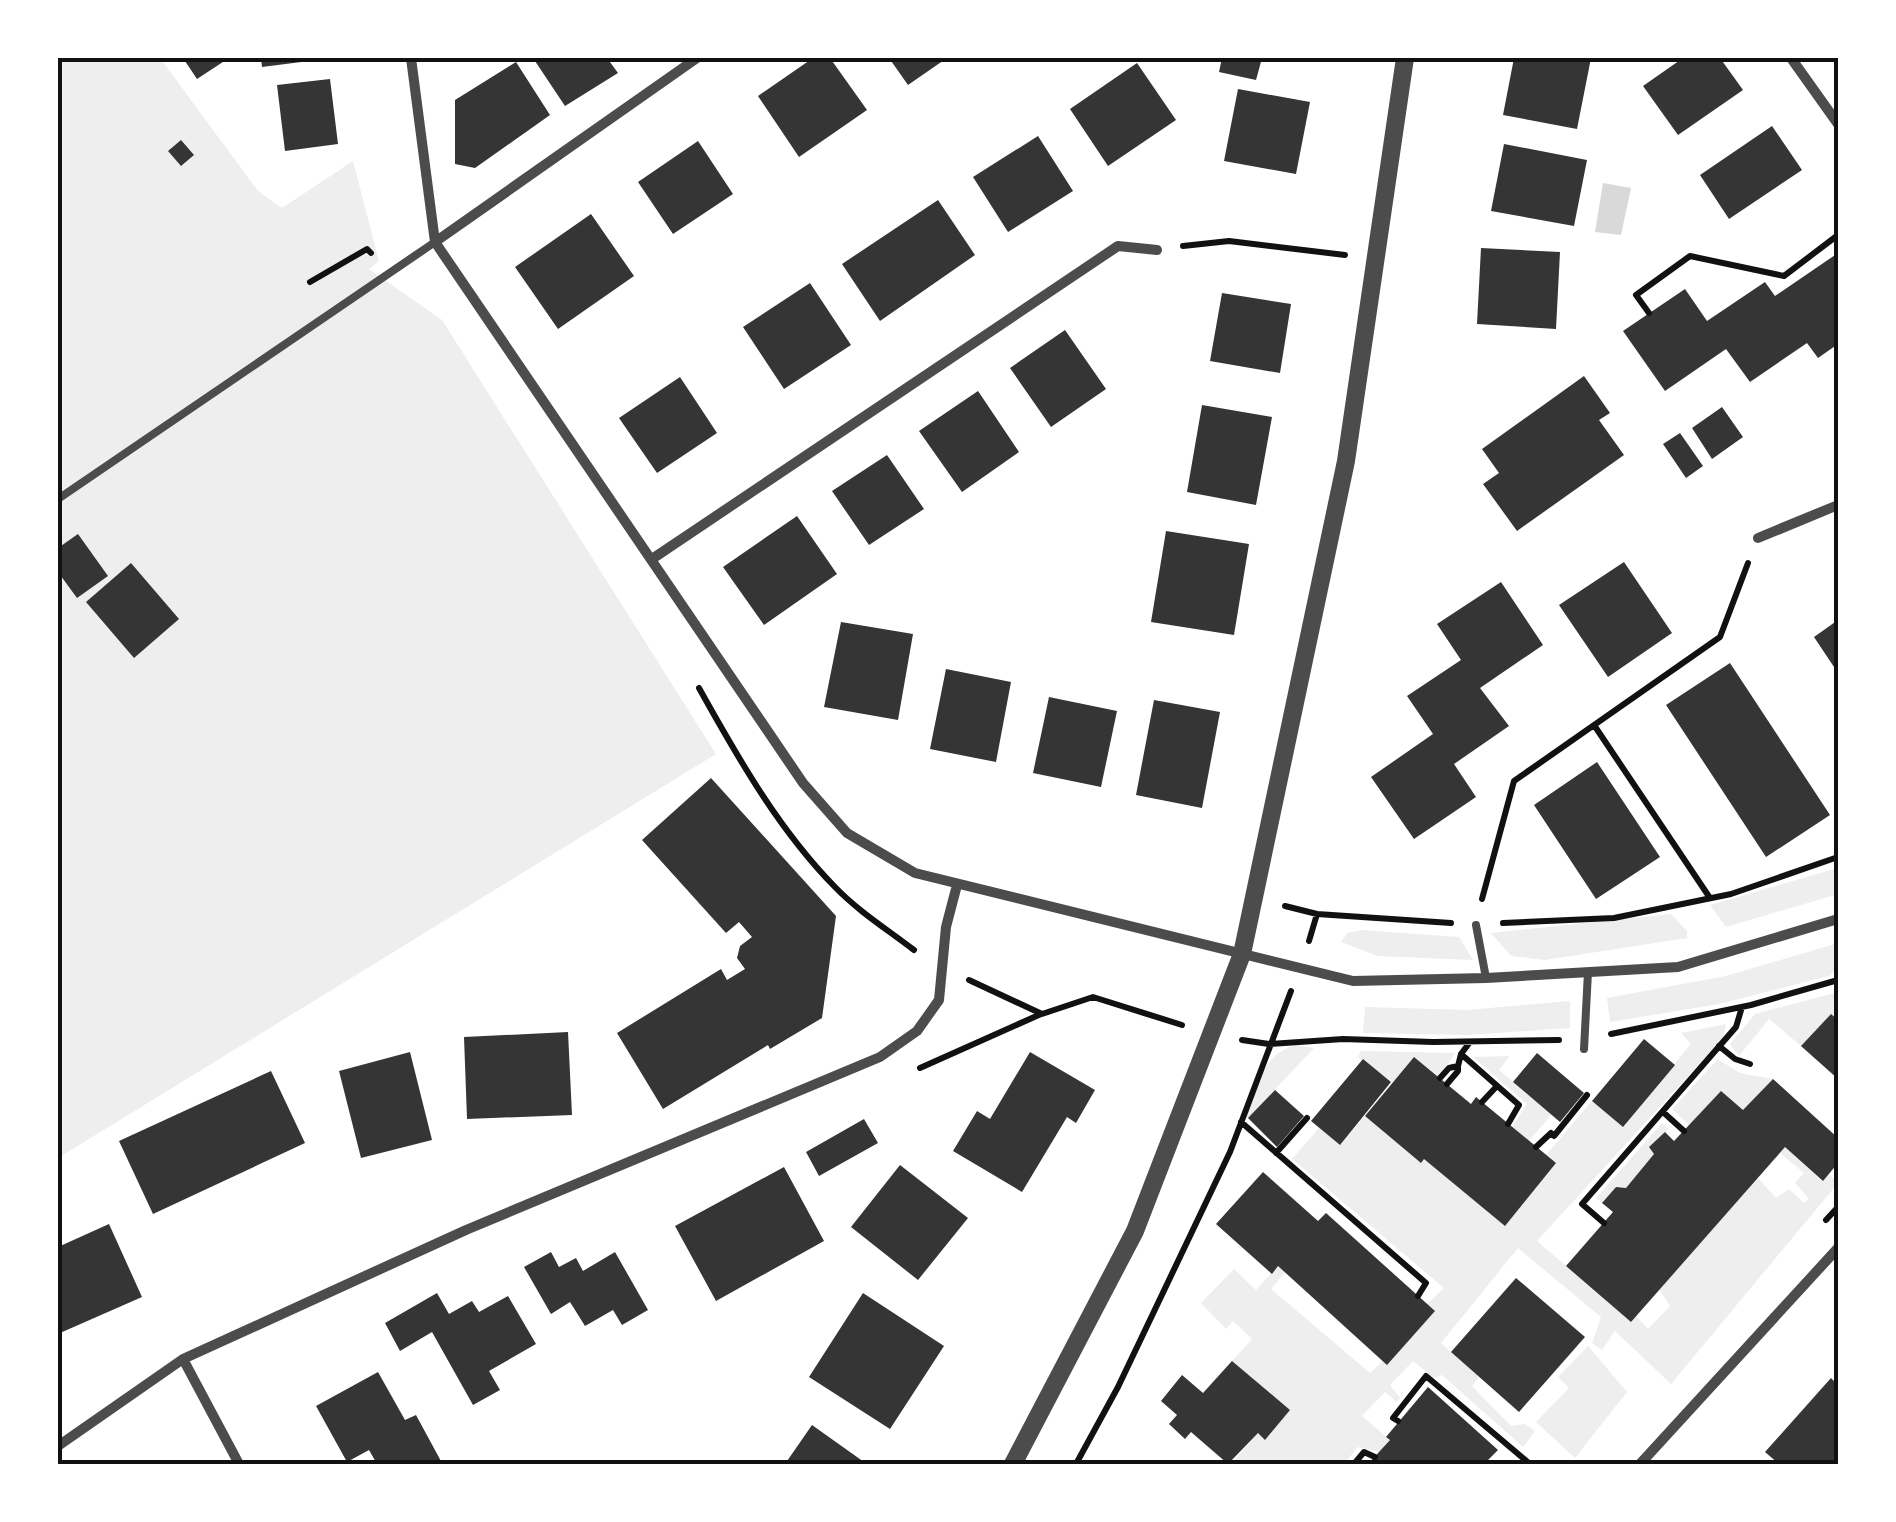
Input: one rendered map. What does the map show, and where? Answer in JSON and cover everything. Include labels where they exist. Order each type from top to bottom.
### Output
[{"type":"street","points":[[411,58],[435,242],[803,783],[847,833],[915,873],[1353,981],[1678,968],[1838,919]]},
{"type":"street","points":[[435,242],[697,58]]},
{"type":"street","points":[[1012,1464],[1135,1231],[1242,954],[1346,460],[1405,58]]},
{"type":"street","points":[[1791,58],[1838,124]]},
{"type":"street","points":[[652,559],[1118,246],[1157,250]]},
{"type":"street","points":[[1758,538],[1838,505]]},
{"type":"street","points":[[58,1446],[183,1360],[466,1230],[880,1057],[917,1031],[939,1000],[946,928],[956,884]]},
{"type":"street","points":[[1640,1464],[1838,1248]]},
{"type":"street","points":[[183,1360],[239,1464]]},
{"type":"lane","points":[[58,499],[435,242]]},
{"type":"lane","points":[[1476,925],[1486,978]]},
{"type":"lane","points":[[1584,1044],[1588,972]]},
{"type":"path","points":[[1649,313],[1636,295],[1690,256],[1784,276],[1838,235]]},
{"type":"path","points":[[1157,250],[1229,241],[1376,258]]},
{"type":"path","points":[[1476,925],[1514,781],[1720,637],[1758,538]]},
{"type":"path","points":[[1594,725],[1710,898]]},
{"type":"path","points":[[1254,898],[1317,914],[1476,925],[1614,918],[1710,898],[1838,857]]},
{"type":"path","points":[[1076,1464],[1118,1388],[1230,1152],[1301,968]]},
{"type":"path","points":[[1212,1035],[1269,1044],[1343,1038],[1584,1044],[1838,980]]},
{"type":"path","points":[[1604,1224],[1582,1204],[1736,1027],[1742,1007]]},
{"type":"path","points":[[903,1075],[1042,1014]]},
{"type":"path","points":[[1444,1081],[1449,1068],[1458,1066],[1461,1054],[1471,1042]]},
{"type":"path","points":[[1719,1046],[1750,1064]]},
{"type":"path","points":[[1461,1054],[1519,1104],[1508,1124]]},
{"type":"path","points":[[1482,1102],[1497,1086]]},
{"type":"path","points":[[1536,1147],[1551,1133],[1554,1136],[1587,1096]]},
{"type":"path","points":[[1663,1112],[1684,1130]]},
{"type":"path","points":[[1276,1153],[1307,1118]]},
{"type":"path","points":[[1241,1122],[1426,1283],[1418,1296]]},
{"type":"path","points":[[1398,1422],[1392,1418],[1410,1401],[1426,1376],[1530,1464]]},
{"type":"path","points":[[1354,1464],[1364,1452],[1376,1457]]},
{"type":"shaded area","points":[[58,58],[160,58],[258,191],[282,208],[353,161],[379,261],[369,269],[442,320],[716,754],[58,1158]]},
{"type":"shaded area","points":[[1603,183],[1631,188],[1621,235],[1595,232]]},
{"type":"shaded area","points":[[1838,868],[1838,894],[1726,927],[1710,905]]},
{"type":"shaded area","points":[[1671,914],[1687,931],[1687,938],[1545,960],[1511,956],[1491,933]]},
{"type":"shaded area","points":[[1362,930],[1459,937],[1473,960],[1378,956],[1341,942],[1347,933]]},
{"type":"shaded area","points":[[1838,943],[1838,968],[1829,976],[1719,1004],[1610,1022],[1607,998],[1726,976]]},
{"type":"shaded area","points":[[1838,992],[1838,1020],[1831,1014],[1801,1046],[1769,1019],[1739,1056],[1730,1044],[1755,1014]]},
{"type":"shaded area","points":[[1570,1001],[1570,1028],[1467,1035],[1363,1033],[1365,1007],[1467,1010]]},
{"type":"shaded area","points":[[1726,1024],[1723,1038],[1537,1241],[1630,1321],[1636,1316],[1648,1329],[1670,1306],[1659,1289],[1758,1178],[1776,1198],[1789,1189],[1804,1203],[1809,1199],[1795,1183],[1804,1173],[1780,1153],[1785,1147],[1822,1181],[1829,1174],[1838,1183],[1671,1384],[1615,1331],[1602,1350],[1592,1343],[1601,1317],[1518,1248],[1441,1343],[1479,1377],[1472,1386],[1511,1426],[1525,1424],[1535,1431],[1523,1447],[1442,1375],[1434,1378],[1413,1361],[1390,1385],[1400,1398],[1397,1402],[1385,1392],[1362,1416],[1390,1440],[1379,1452],[1358,1447],[1344,1464],[1231,1464],[1258,1433],[1265,1440],[1290,1410],[1232,1361],[1252,1339],[1233,1321],[1226,1329],[1201,1303],[1234,1269],[1256,1290],[1278,1266],[1285,1272],[1271,1289],[1370,1373],[1383,1361],[1387,1364],[1434,1312],[1427,1304],[1444,1288],[1292,1159],[1319,1128],[1340,1145],[1365,1116],[1505,1225],[1556,1163],[1546,1155],[1592,1101],[1623,1126],[1691,1044],[1681,1033]]},
{"type":"shaded area","points":[[1295,1045],[1314,1048],[1248,1118],[1254,1093],[1268,1064]]},
{"type":"shaded area","points":[[1361,1051],[1455,1053],[1439,1077],[1414,1057],[1393,1082],[1358,1057]]},
{"type":"shaded area","points":[[1510,1056],[1499,1070],[1552,1114],[1529,1141],[1512,1127],[1527,1104],[1473,1057]]},
{"type":"shaded area","points":[[1718,1059],[1740,1073],[1773,1079],[1743,1110],[1721,1092],[1689,1125],[1672,1109]]},
{"type":"shaded area","points":[[1662,1123],[1669,1129],[1650,1147],[1654,1154],[1626,1188],[1616,1187],[1602,1203],[1596,1198]]},
{"type":"shaded area","points":[[1588,1346],[1627,1392],[1575,1458],[1536,1422],[1569,1388],[1558,1377]]},
{"type":"building","points":[[183,58],[229,58],[197,79]]},
{"type":"building","points":[[261,58],[317,58],[317,60],[262,67]]},
{"type":"building","points":[[533,58],[607,58],[618,73],[565,106]]},
{"type":"building","points":[[813,58],[830,58],[867,110],[799,157],[758,96]]},
{"type":"building","points":[[889,58],[947,58],[908,85]]},
{"type":"building","points":[[1222,58],[1262,58],[1256,80],[1219,72]]},
{"type":"building","points":[[1514,58],[1591,58],[1577,129],[1503,115]]},
{"type":"building","points":[[1683,58],[1720,58],[1743,90],[1678,135],[1643,86]]},
{"type":"building","points":[[516,62],[550,115],[475,168],[455,164],[455,100]]},
{"type":"building","points":[[1137,63],[1176,120],[1108,166],[1070,109]]},
{"type":"building","points":[[330,79],[338,144],[285,151],[277,85]]},
{"type":"building","points":[[1238,89],[1310,102],[1296,174],[1224,161]]},
{"type":"building","points":[[1772,126],[1802,170],[1729,219],[1700,175]]},
{"type":"building","points":[[1038,136],[1073,191],[1008,232],[973,177]]},
{"type":"building","points":[[181,140],[194,155],[181,166],[168,151]]},
{"type":"building","points":[[698,141],[733,194],[673,234],[638,182]]},
{"type":"building","points":[[1504,144],[1587,160],[1574,226],[1491,211]]},
{"type":"building","points":[[938,200],[975,255],[880,321],[842,264]]},
{"type":"building","points":[[591,214],[634,276],[558,329],[515,267]]},
{"type":"building","points":[[1481,248],[1560,252],[1556,329],[1477,324]]},
{"type":"building","points":[[1838,253],[1838,344],[1818,358],[1807,343],[1750,382],[1726,349],[1665,391],[1623,331],[1685,289],[1707,321],[1765,282],[1775,296]]},
{"type":"building","points":[[810,283],[851,345],[784,389],[743,327]]},
{"type":"building","points":[[1222,293],[1291,304],[1280,373],[1210,361]]},
{"type":"building","points":[[1065,330],[1106,389],[1051,427],[1010,368]]},
{"type":"building","points":[[1584,376],[1610,413],[1599,420],[1624,455],[1517,531],[1483,484],[1499,473],[1482,449]]},
{"type":"building","points":[[680,377],[717,433],[657,473],[619,418]]},
{"type":"building","points":[[978,391],[1019,452],[962,492],[919,431]]},
{"type":"building","points":[[1202,405],[1272,417],[1256,505],[1187,492]]},
{"type":"building","points":[[1722,407],[1743,437],[1712,459],[1692,428]]},
{"type":"building","points":[[1680,433],[1703,466],[1686,478],[1663,444]]},
{"type":"building","points":[[887,455],[924,509],[869,545],[832,491]]},
{"type":"building","points":[[797,516],[837,574],[764,625],[723,567]]},
{"type":"building","points":[[1166,531],[1249,544],[1234,635],[1151,622]]},
{"type":"building","points":[[78,534],[108,576],[77,598],[58,572],[58,548]]},
{"type":"building","points":[[1624,562],[1672,633],[1608,677],[1559,605]]},
{"type":"building","points":[[131,563],[179,619],[134,658],[86,602]]},
{"type":"building","points":[[1501,582],[1543,645],[1480,688],[1509,726],[1454,764],[1476,797],[1414,839],[1371,777],[1433,734],[1407,696],[1461,660],[1437,624]]},
{"type":"building","points":[[1838,620],[1838,673],[1814,637]]},
{"type":"building","points":[[841,622],[913,634],[898,720],[824,707]]},
{"type":"building","points":[[1730,663],[1830,815],[1766,857],[1666,705]]},
{"type":"building","points":[[946,669],[1011,682],[996,762],[930,749]]},
{"type":"building","points":[[1049,697],[1117,711],[1101,787],[1033,773]]},
{"type":"building","points":[[1154,700],[1220,712],[1202,808],[1136,795]]},
{"type":"building","points":[[1597,762],[1660,857],[1596,899],[1534,805]]},
{"type":"building","points":[[711,778],[836,916],[822,1018],[770,1049],[768,1045],[663,1109],[617,1033],[721,969],[727,980],[745,969],[737,958],[740,946],[752,937],[739,922],[726,933],[642,840]]},
{"type":"building","points":[[1831,1014],[1838,1020],[1838,1079],[1801,1046]]},
{"type":"building","points":[[568,1032],[572,1115],[467,1119],[464,1037]]},
{"type":"building","points":[[1644,1039],[1675,1065],[1623,1127],[1592,1101]]},
{"type":"building","points":[[410,1052],[432,1140],[361,1158],[339,1071]]},
{"type":"building","points":[[1030,1052],[1095,1090],[1076,1123],[1067,1117],[1022,1192],[953,1151],[977,1111],[990,1119]]},
{"type":"building","points":[[1537,1053],[1584,1093],[1560,1122],[1513,1082]]},
{"type":"building","points":[[1414,1057],[1471,1104],[1476,1097],[1556,1163],[1505,1226],[1365,1116]]},
{"type":"building","points":[[1363,1059],[1391,1082],[1340,1145],[1311,1121]]},
{"type":"building","points":[[271,1071],[305,1143],[153,1214],[119,1141]]},
{"type":"building","points":[[1773,1079],[1838,1138],[1838,1163],[1823,1181],[1785,1147],[1631,1322],[1566,1266],[1613,1212],[1602,1203],[1616,1187],[1626,1188],[1654,1154],[1649,1147],[1665,1132],[1674,1141],[1721,1091],[1743,1110]]},
{"type":"building","points":[[1275,1090],[1304,1116],[1277,1147],[1248,1118]]},
{"type":"building","points":[[864,1119],[878,1143],[819,1176],[806,1152]]},
{"type":"building","points":[[900,1165],[968,1218],[918,1280],[851,1227]]},
{"type":"building","points":[[784,1167],[824,1241],[716,1301],[675,1226]]},
{"type":"building","points":[[1263,1172],[1318,1221],[1326,1213],[1435,1311],[1387,1365],[1278,1266],[1272,1274],[1216,1224]]},
{"type":"building","points":[[109,1224],[142,1297],[60,1333],[58,1247]]},
{"type":"building","points":[[551,1252],[559,1267],[576,1258],[583,1271],[615,1252],[648,1310],[622,1325],[613,1310],[585,1326],[570,1302],[551,1314],[524,1267]]},
{"type":"building","points":[[1516,1278],[1585,1337],[1519,1412],[1451,1352]]},
{"type":"building","points":[[437,1293],[449,1314],[472,1301],[479,1312],[508,1296],[536,1344],[489,1371],[500,1390],[473,1405],[432,1332],[400,1351],[385,1323]]},
{"type":"building","points":[[863,1293],[944,1346],[890,1429],[809,1377]]},
{"type":"building","points":[[1232,1361],[1290,1410],[1265,1440],[1258,1433],[1228,1464],[1191,1432],[1185,1439],[1169,1424],[1177,1415],[1161,1401],[1182,1375],[1203,1393]]},
{"type":"building","points":[[378,1372],[405,1420],[416,1415],[442,1463],[377,1464],[369,1450],[347,1462],[316,1406]]},
{"type":"building","points":[[1831,1378],[1838,1385],[1838,1464],[1779,1464],[1765,1452]]},
{"type":"building","points":[[1428,1387],[1498,1450],[1484,1464],[1368,1464],[1390,1440],[1386,1437]]},
{"type":"building","points":[[812,1425],[864,1462],[785,1464]]}]
